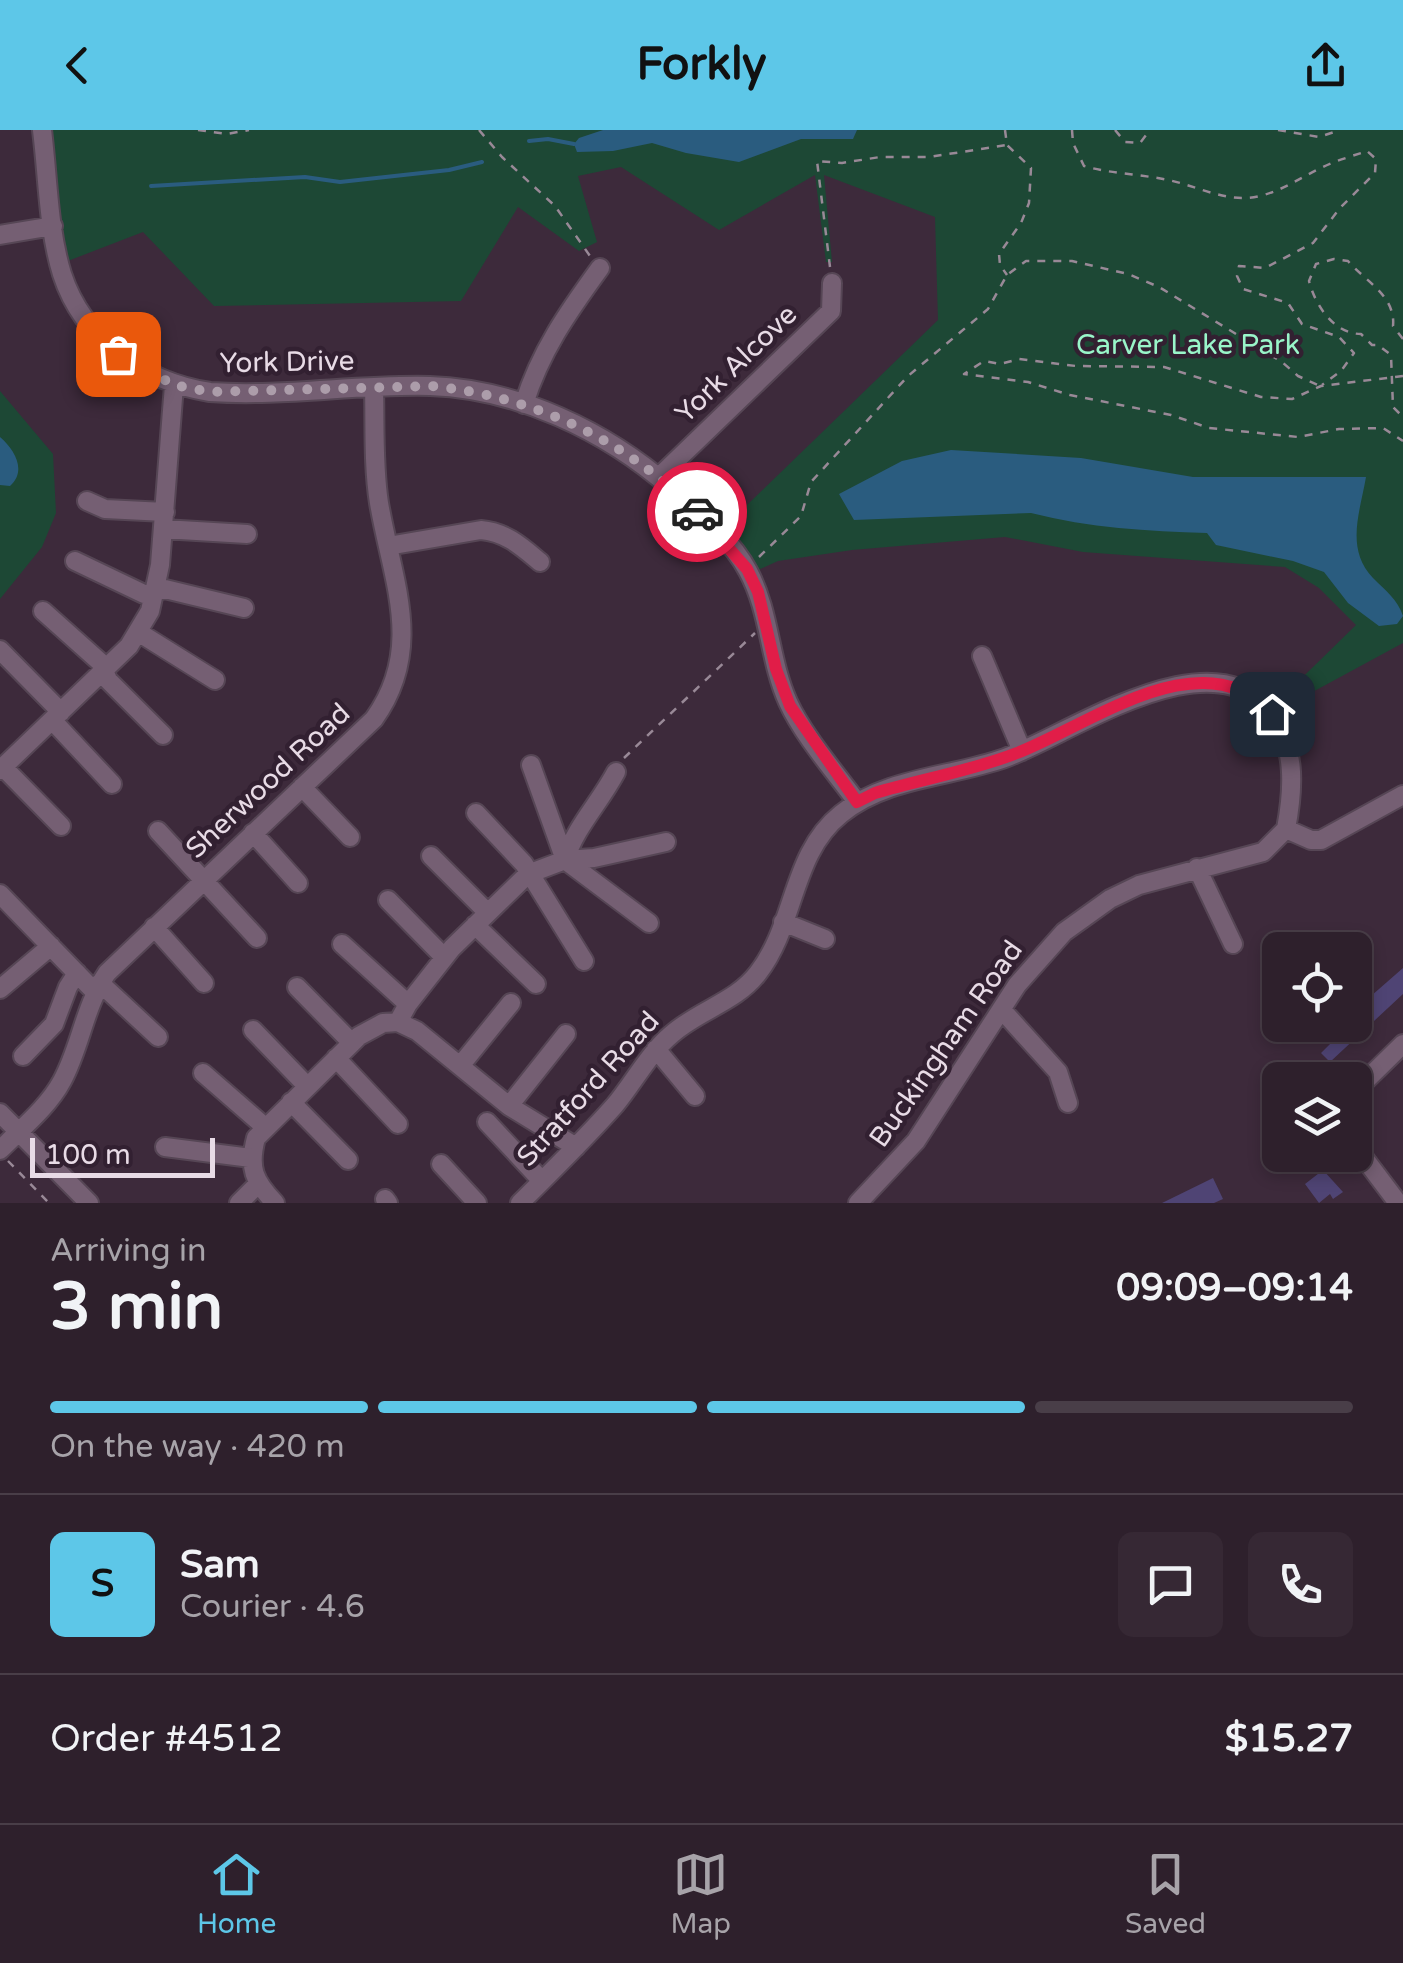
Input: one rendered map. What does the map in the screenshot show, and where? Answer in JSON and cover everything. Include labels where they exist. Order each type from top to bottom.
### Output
[{"type":"street","name":"York Drive","points":[[42,130],[62,273],[85,320],[118,354],[174,385],[230,393],[374,387],[461,389],[524,404],[602,437],[658,477],[718,533],[747,569],[758,592],[776,669],[790,706],[857,802]]},
{"type":"street","points":[[0,236],[53,226]]},
{"type":"street","points":[[524,404],[533,374],[554,332],[600,268]]},
{"type":"street","name":"York Alcove","points":[[658,477],[832,311],[832,283]]},
{"type":"street","points":[[61,826],[4,760],[56,716],[138,632],[156,590],[174,385]]},
{"type":"street","name":"Sherwood Road","points":[[0,1151],[63,1080],[97,987],[154,927],[374,719],[395,682],[402,614],[376,472],[374,387]]},
{"type":"street","points":[[87,501],[164,521],[247,534]]},
{"type":"street","points":[[388,546],[493,531],[502,533],[540,562]]},
{"type":"street","points":[[76,560],[144,594],[165,589],[244,608]]},
{"type":"street","points":[[43,611],[100,662],[108,680],[163,735]]},
{"type":"street","points":[[138,632],[215,680]]},
{"type":"street","points":[[0,650],[112,784]]},
{"type":"street","points":[[982,656],[1022,751]]},
{"type":"street","name":"Stratford Road","points":[[520,1203],[576,1147],[672,1033],[749,984],[771,954],[815,842],[827,826],[875,793],[1022,751],[1150,692],[1203,684],[1242,690],[1269,710],[1281,729],[1292,782],[1286,829]]},
{"type":"street","points":[[531,765],[565,860],[649,923]]},
{"type":"street","points":[[565,860],[573,835],[602,800],[616,772]]},
{"type":"street","points":[[302,787],[350,838]]},
{"type":"street","points":[[1286,829],[1321,840],[1403,795]]},
{"type":"street","points":[[476,813],[524,864],[584,961]]},
{"type":"street","name":"Buckingham Road","points":[[869,1199],[932,1118],[1046,949],[1087,914],[1139,885],[1263,852],[1286,829]]},
{"type":"street","points":[[158,831],[256,938]]},
{"type":"street","points":[[253,834],[298,883]]},
{"type":"street","points":[[398,1022],[444,958],[528,874],[565,860],[594,858],[666,842]]},
{"type":"street","points":[[432,856],[536,984]]},
{"type":"street","points":[[1197,868],[1233,944]]},
{"type":"street","points":[[0,894],[77,974],[158,1037]]},
{"type":"street","points":[[388,900],[444,958]]},
{"type":"street","points":[[783,922],[825,939]]},
{"type":"street","points":[[154,927],[204,983]]},
{"type":"street","points":[[342,944],[408,1004]]},
{"type":"street","points":[[0,990],[51,946]]},
{"type":"street","points":[[22,1056],[54,1024],[77,974]]},
{"type":"street","points":[[298,987],[352,1043]]},
{"type":"street","points":[[460,1066],[511,1003]]},
{"type":"street","points":[[1002,1010],[1058,1072],[1068,1104]]},
{"type":"street","points":[[275,1203],[252,1174],[256,1138],[369,1028],[398,1022],[417,1032],[509,1106],[576,1147]]},
{"type":"street","points":[[253,1030],[307,1086]]},
{"type":"street","points":[[509,1106],[566,1034]]},
{"type":"street","points":[[1372,1074],[1403,1044]]},
{"type":"street","points":[[656,1049],[695,1096]]},
{"type":"street","points":[[336,1058],[398,1124]]},
{"type":"street","points":[[203,1073],[265,1126]]},
{"type":"street","points":[[291,1102],[348,1160]]},
{"type":"street","points":[[0,1112],[89,1203]]},
{"type":"street","points":[[487,1122],[542,1180]]},
{"type":"street","points":[[165,1148],[251,1158]]},
{"type":"street","points":[[441,1164],[477,1203]]},
{"type":"street","points":[[1372,1169],[1398,1203]]},
{"type":"street","points":[[239,1203],[258,1184]]},
{"type":"path","points":[[198,130],[227,134],[250,130]]},
{"type":"path","points":[[479,130],[554,206],[600,268]]},
{"type":"path","points":[[1005,130],[1008,145],[1031,168],[1021,224],[999,254],[1007,275]]},
{"type":"path","points":[[1072,130],[1073,143],[1084,166],[1112,174],[1168,180],[1202,193],[1254,198],[1289,187],[1324,166],[1367,150],[1376,159],[1375,173],[1313,243],[1266,268],[1239,266],[1237,276],[1243,289],[1288,303],[1302,324],[1339,337],[1354,353],[1342,371],[1321,386],[1292,398],[1261,397],[1164,367],[1102,368],[1019,358],[1000,364],[984,362],[964,374],[1028,382],[1070,395],[1171,415],[1209,428],[1298,437],[1339,429],[1384,428],[1403,441]]},
{"type":"path","points":[[1115,130],[1125,142],[1140,143],[1150,130]]},
{"type":"path","points":[[1278,130],[1319,137],[1340,130]]},
{"type":"path","points":[[832,283],[817,160],[842,163],[880,157],[929,157],[1008,145]]},
{"type":"path","points":[[1403,339],[1380,289],[1348,261],[1334,259],[1316,264],[1309,282],[1319,308],[1340,328],[1361,334],[1390,356],[1393,407],[1403,417]]},
{"type":"path","points":[[747,569],[801,516],[811,482],[908,376],[988,310],[1007,275],[1026,261],[1072,261],[1128,274],[1159,287],[1282,362],[1298,376],[1321,386],[1403,376]]},
{"type":"path","points":[[616,772],[628,754],[724,660],[752,634],[766,628]]},
{"type":"path","points":[[0,1151],[49,1203]]},
{"type":"green space","name":"Carver Lake Park","points":[[42,130],[1403,130],[1403,643],[1272,714],[1269,710],[1356,625],[1319,588],[1285,567],[1083,552],[1005,537],[852,550],[778,561],[749,574],[718,533],[938,320],[935,217],[824,175],[832,262],[826,262],[815,175],[719,230],[621,167],[578,176],[597,242],[579,251],[518,207],[461,301],[214,306],[143,232],[60,264]]},
{"type":"green space","points":[[0,391],[53,454],[56,513],[42,547],[0,599]]},
{"type":"water","points":[[603,130],[857,130],[853,139],[801,139],[739,162],[652,143],[613,151],[577,152],[574,144],[579,138]]},
{"type":"water","points":[[0,437],[17,461],[18,474],[10,486],[0,485]]},
{"type":"water","points":[[951,450],[1081,458],[1193,477],[1366,477],[1358,517],[1359,555],[1403,616],[1397,624],[1379,626],[1348,603],[1324,572],[1293,561],[1216,545],[1207,533],[1097,525],[1031,513],[854,520],[839,494],[902,461]]},
{"type":"building","points":[[1403,968],[1403,994],[1372,1023],[1372,995]]},
{"type":"building","points":[[1332,1042],[1351,1042],[1330,1062],[1321,1053]]},
{"type":"building","points":[[1325,1172],[1343,1192],[1333,1199],[1330,1194],[1319,1203],[1305,1184]]},
{"type":"building","points":[[1213,1178],[1223,1199],[1214,1203],[1162,1203]]},
{"type":"waterway","points":[[529,141],[548,139],[574,144]]},
{"type":"waterway","points":[[151,186],[305,177],[340,182],[449,170],[482,162]]},
{"type":"way so far","points":[[118,354],[174,385],[210,392],[432,386],[524,404],[602,437],[632,456],[697,512]]},
{"type":"route","points":[[697,512],[747,569],[758,592],[776,669],[790,706],[857,802],[875,793],[1002,759],[1124,701],[1178,686],[1203,684],[1242,690],[1257,698],[1272,714]]}]
